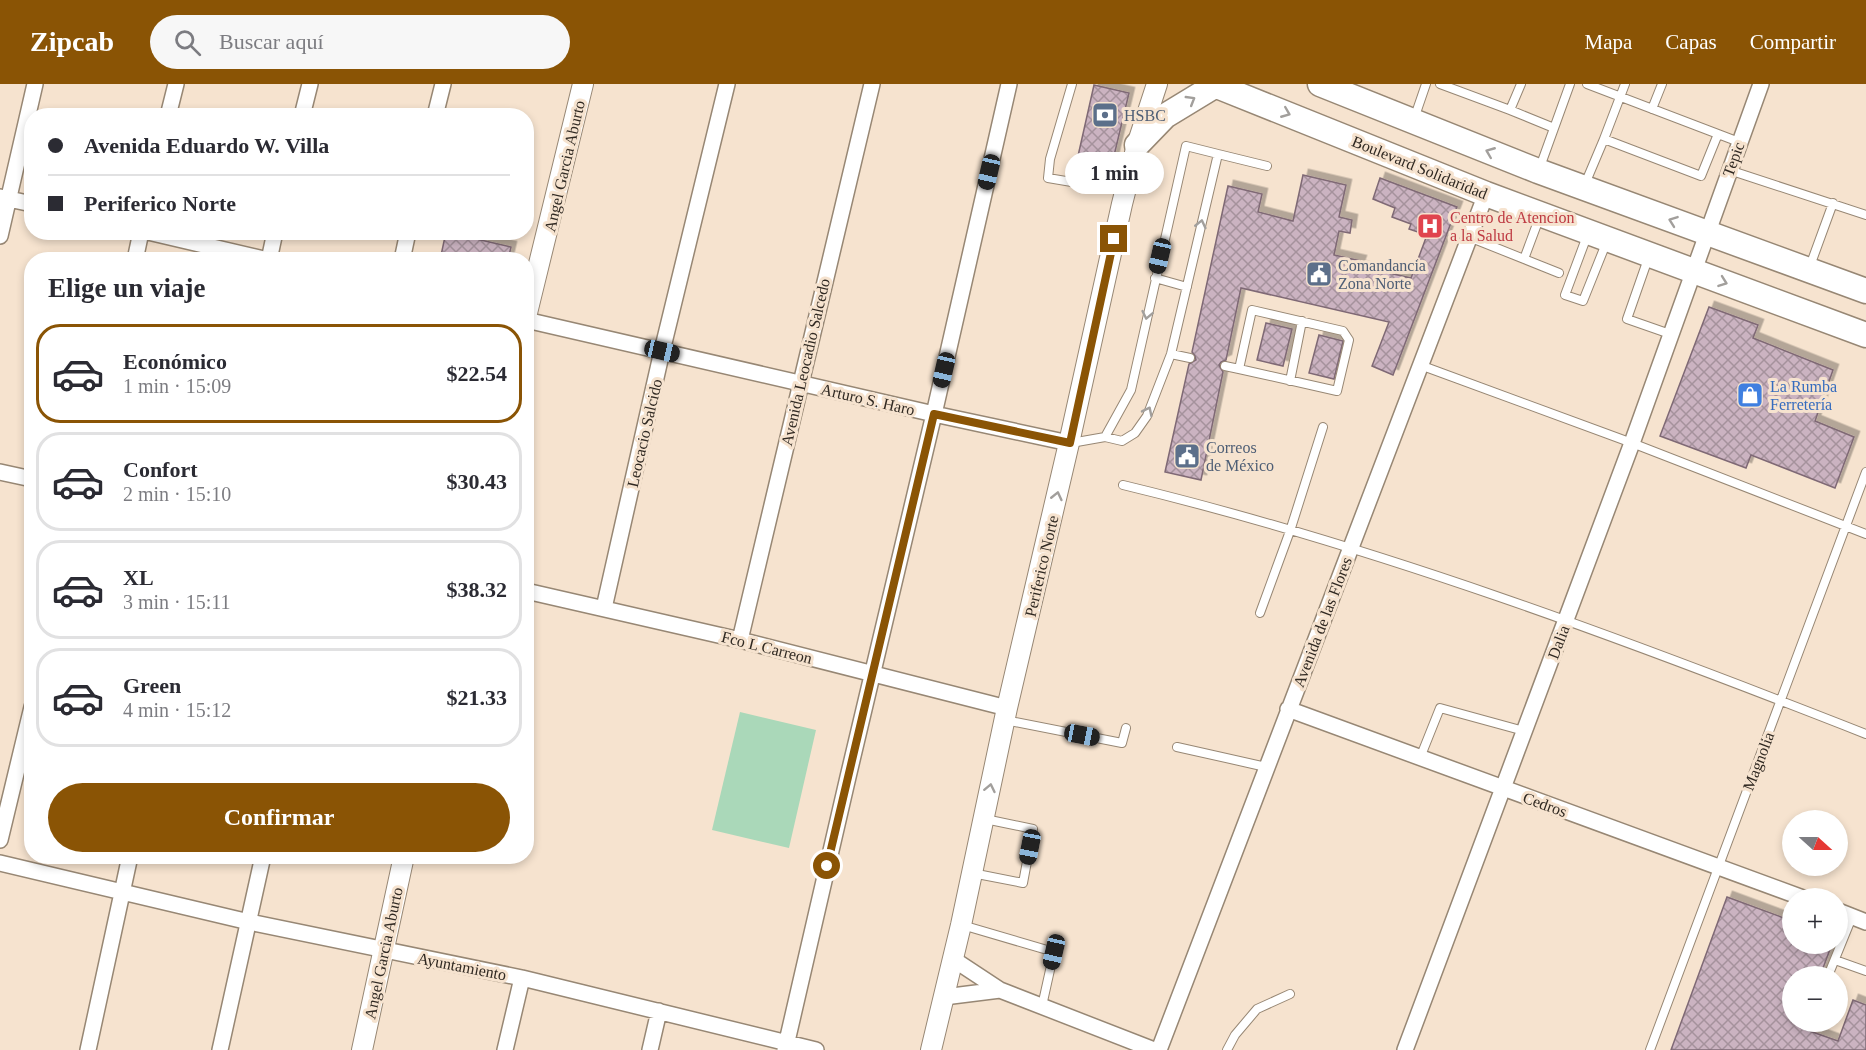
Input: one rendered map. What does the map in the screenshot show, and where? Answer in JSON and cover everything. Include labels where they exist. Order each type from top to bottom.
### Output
[{"type":"main road","points":[[1320,84],[1538,171],[1866,291]]},
{"type":"main road","points":[[1137,145],[1165,116],[1214,85]]},
{"type":"main road","name":"Boulevard Solidaridad","points":[[1214,85],[1244,90],[1486,194],[1866,335]]},
{"type":"street","points":[[28,108],[35,84]]},
{"type":"street","points":[[170,108],[176,84]]},
{"type":"street","points":[[305,108],[310,84]]},
{"type":"street","points":[[437,108],[443,84]]},
{"type":"street","name":"Angel Garcia Aburto","points":[[534,286],[583,84]]},
{"type":"street","name":"Leocacio Salcido","points":[[604,608],[662,351],[727,84]]},
{"type":"street","name":"Avenida Leocadio Salcedo","points":[[740,640],[872,84]]},
{"type":"street","points":[[786,1047],[1009,84]]},
{"type":"street","name":"Periferico Norte","points":[[931,1050],[1125,192],[1137,145],[1158,84]]},
{"type":"street","name":"Tepic","points":[[1706,233],[1761,84]]},
{"type":"street","points":[[0,236],[4,198],[24,124]]},
{"type":"street","name":"Avenida de las Flores","points":[[1159,1050],[1486,194]]},
{"type":"street","points":[[4,198],[24,202]]},
{"type":"street","name":"Dalia","points":[[1405,1050],[1632,443],[1706,233]]},
{"type":"street","points":[[183,240],[234,252]]},
{"type":"street","name":"Arturo S. Haro","points":[[534,321],[934,414],[1070,443]]},
{"type":"street","points":[[0,472],[24,477]]},
{"type":"street","name":"Fco L Carreon","points":[[534,593],[872,673],[1006,714]]},
{"type":"street","name":"Cedros","points":[[1288,709],[1782,890]]},
{"type":"street","points":[[0,840],[24,740]]},
{"type":"street","name":"Ayuntamiento","points":[[0,863],[249,921],[522,978],[659,1011],[786,1047],[816,1050]]},
{"type":"street","points":[[88,1050],[128,864]]},
{"type":"street","points":[[220,1050],[261,864]]},
{"type":"street","name":"Angel Garcia Aburto","points":[[362,1050],[402,864]]},
{"type":"street","points":[[953,959],[1000,990],[1154,1050]]},
{"type":"street","points":[[505,1050],[522,978]]},
{"type":"street","points":[[944,997],[1000,990]]},
{"type":"street","points":[[650,1050],[659,1011]]},
{"type":"lane","points":[[1072,84],[1052,150],[1048,178],[1125,192]]},
{"type":"lane","points":[[1413,121],[1426,84]]},
{"type":"lane","points":[[1440,84],[1554,128]]},
{"type":"lane","points":[[1510,111],[1521,84]]},
{"type":"lane","points":[[1538,171],[1570,84]]},
{"type":"lane","points":[[1587,84],[1739,142]]},
{"type":"lane","points":[[1584,188],[1625,84]]},
{"type":"lane","points":[[1652,109],[1662,84]]},
{"type":"lane","points":[[1604,139],[1701,176],[1718,134]]},
{"type":"lane","points":[[1105,437],[1131,390],[1186,146],[1267,166]]},
{"type":"lane","points":[[1070,443],[1105,437],[1122,441],[1135,433],[1147,416],[1171,354],[1218,154]]},
{"type":"lane","points":[[1729,170],[1866,215]]},
{"type":"lane","points":[[1809,271],[1833,203]]},
{"type":"lane","points":[[1524,259],[1541,214]]},
{"type":"lane","points":[[1598,236],[1583,301],[1565,295],[1598,236]]},
{"type":"lane","points":[[1469,237],[1559,273]]},
{"type":"lane","points":[[1650,255],[1627,319],[1670,334]]},
{"type":"lane","points":[[1155,278],[1187,287]]},
{"type":"lane","points":[[1225,366],[1337,392],[1349,340],[1343,331],[1252,310],[1239,369]]},
{"type":"lane","points":[[1290,381],[1302,321]]},
{"type":"lane","points":[[1171,354],[1190,358]]},
{"type":"lane","points":[[1420,365],[1632,443],[1866,534]]},
{"type":"lane","points":[[1260,613],[1290,531],[1323,427]]},
{"type":"lane","name":"Magnolia","points":[[1650,1050],[1866,472]]},
{"type":"lane","points":[[1123,485],[1214,507],[1566,620],[1866,734]]},
{"type":"lane","points":[[1420,758],[1440,708],[1524,731]]},
{"type":"lane","points":[[1006,714],[1122,744],[1126,728]]},
{"type":"lane","points":[[1177,747],[1266,766]]},
{"type":"lane","points":[[972,873],[1023,883],[1034,829],[983,819]]},
{"type":"lane","points":[[1832,966],[1859,919]]},
{"type":"lane","points":[[961,925],[1054,952],[1042,1006]]},
{"type":"lane","points":[[1835,960],[1866,971]]},
{"type":"lane","points":[[1227,1050],[1235,1035],[1257,1009],[1290,994]]},
{"type":"green space","points":[[740,712],[816,730],[789,848],[712,830]]},
{"type":"building","points":[[1094,85],[1129,93],[1112,164],[1078,156]]},
{"type":"building","points":[[1303,175],[1346,185],[1339,217],[1352,220],[1350,233],[1339,231],[1334,255],[1361,261],[1359,266],[1411,278],[1427,235],[1409,229],[1411,224],[1392,217],[1395,208],[1373,199],[1380,178],[1457,207],[1393,375],[1372,366],[1389,322],[1241,288],[1226,360],[1219,365],[1223,372],[1201,480],[1165,472],[1189,364],[1196,360],[1192,352],[1228,186],[1262,194],[1258,212],[1293,221]]},
{"type":"building","points":[[444,240],[481,240],[511,247],[510,252],[442,252]]},
{"type":"building","name":"La Rumba Ferretería","points":[[1709,307],[1758,325],[1753,338],[1833,370],[1815,421],[1854,437],[1835,488],[1751,455],[1746,468],[1660,436]]},
{"type":"building","points":[[1266,323],[1292,329],[1283,366],[1257,360]]},
{"type":"building","points":[[1319,335],[1343,341],[1334,379],[1309,373]]},
{"type":"building","points":[[1727,897],[1782,917],[1782,954],[1828,954],[1824,966],[1782,966],[1782,1032],[1812,1032],[1838,1041],[1841,1032],[1848,1032],[1848,1014],[1853,1000],[1866,1005],[1866,1050],[1671,1050]]},
{"type":"place","name":"HSBC","points":[[1105,115]]},
{"type":"place","name":"Centro de Atencion a la Salud","points":[[1430,226]]},
{"type":"place","name":"Comandancia Zona Norte","points":[[1319,274]]},
{"type":"place","name":"La Rumba Ferretería","points":[[1750,395]]},
{"type":"place","name":"Correos de México","points":[[1187,456]]},
{"type":"route","points":[[827,866],[934,414],[1070,443],[1114,239]]}]
